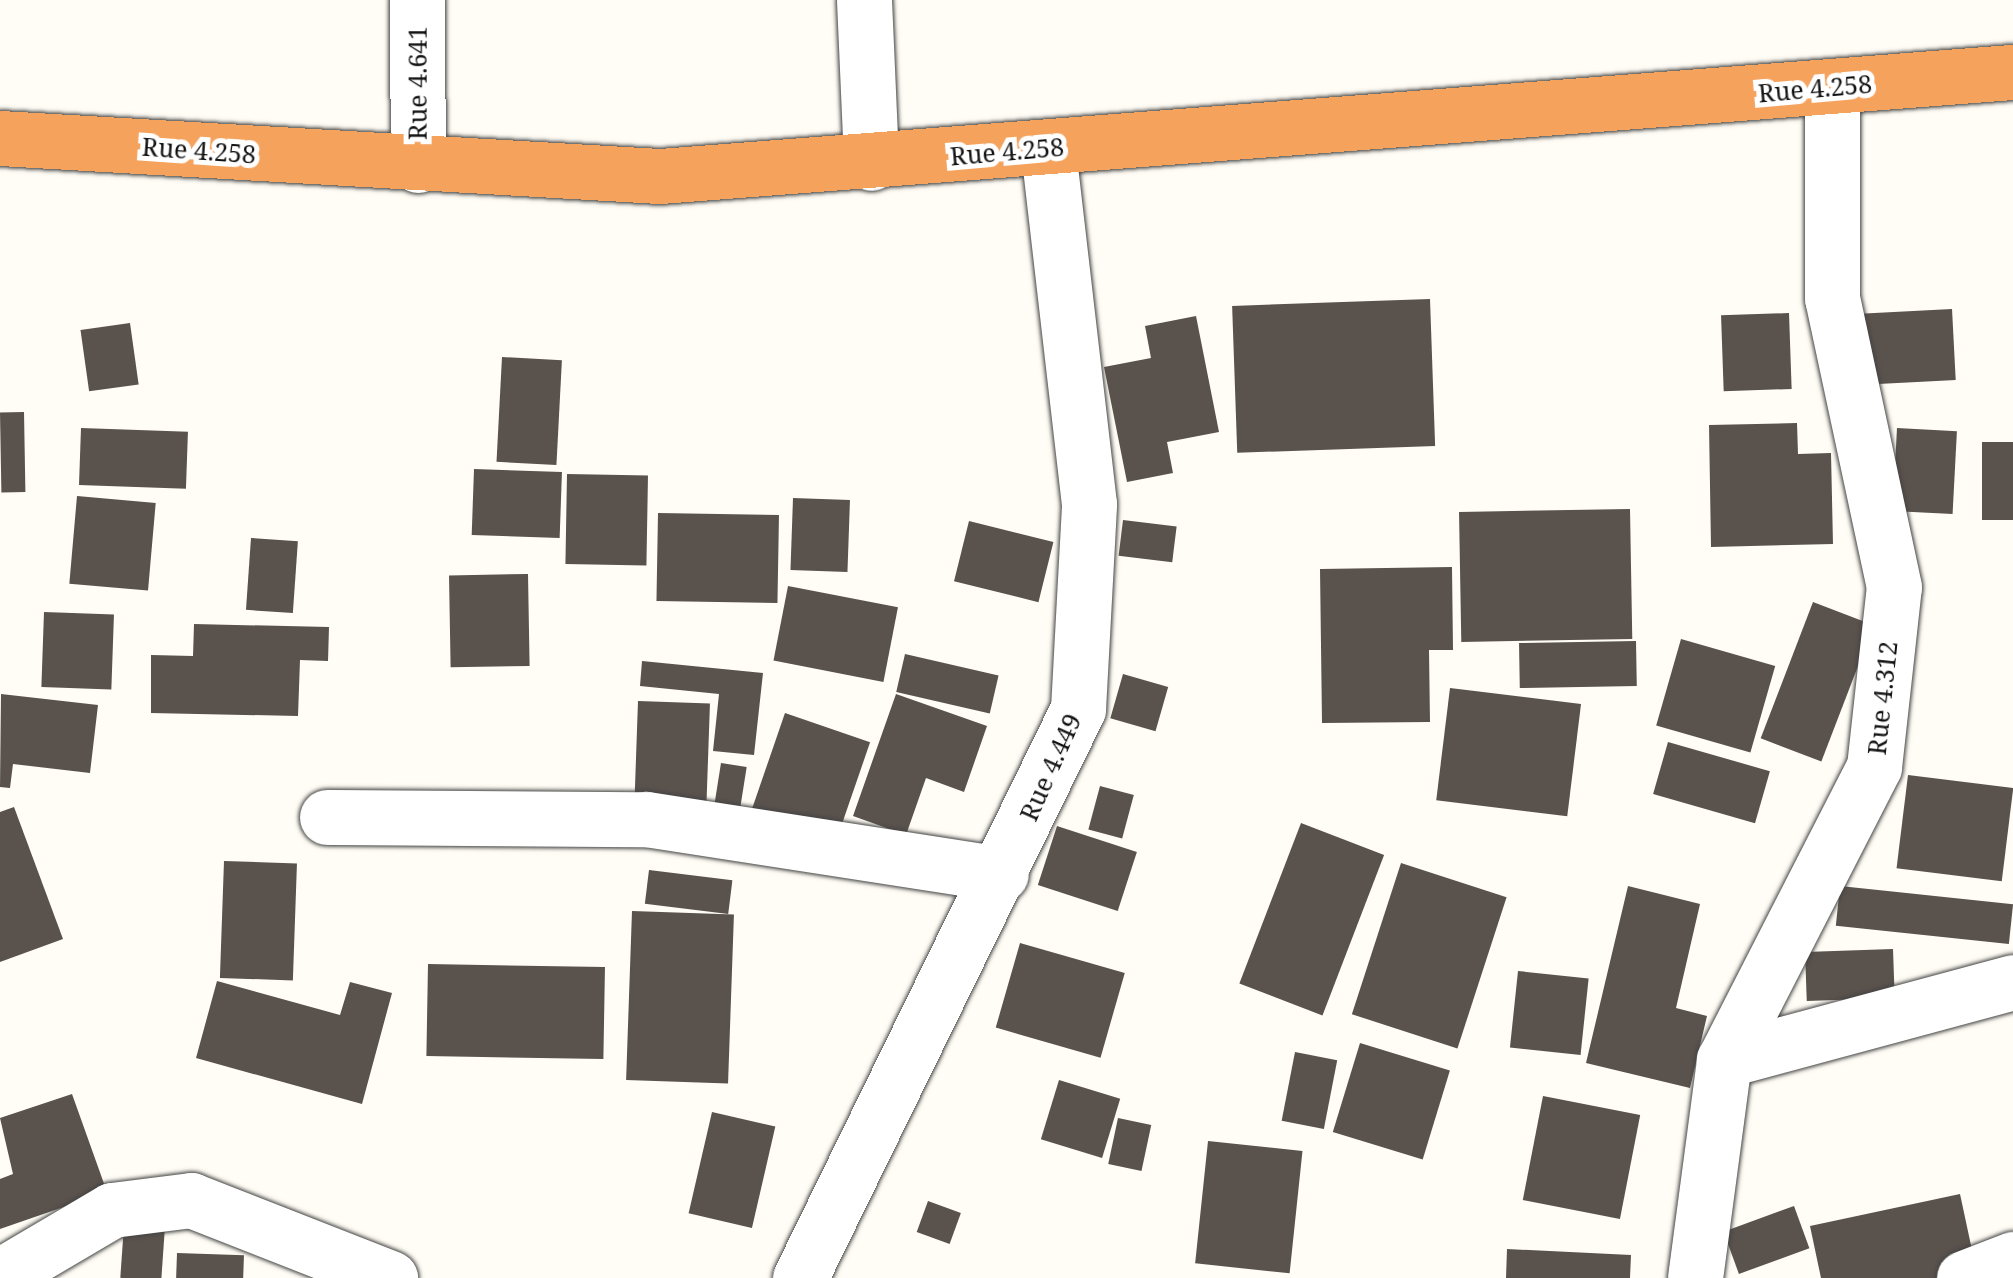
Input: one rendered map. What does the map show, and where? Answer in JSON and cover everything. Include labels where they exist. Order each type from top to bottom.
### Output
[{"type":"highway","name":"Rue 4.258","points":[[0,138],[660,176],[871,163],[2013,72]]},
{"type":"street","name":"Rue 4.641","points":[[417,0],[418,165]]},
{"type":"street","points":[[864,0],[871,163]]},
{"type":"street","name":"Rue 4.312","points":[[1695,1278],[1724,1060],[1874,767],[1894,588],[1832,298],[1832,87]]},
{"type":"street","name":"Rue 4.449","points":[[800,1278],[1078,710],[1090,594],[1089,504],[1048,147]]},
{"type":"street","points":[[327,817],[646,819],[1001,874]]},
{"type":"street","points":[[1724,1060],[2013,982]]},
{"type":"street","points":[[0,1276],[112,1210],[191,1200],[390,1278]]},
{"type":"street","points":[[1964,1278],[2013,1259]]},
{"type":"building","points":[[1430,299],[1435,446],[1237,453],[1232,306]]},
{"type":"building","points":[[1952,309],[1956,380],[1859,385],[1855,314]]},
{"type":"building","points":[[1789,313],[1792,389],[1724,391],[1721,315]]},
{"type":"building","points":[[1196,316],[1219,432],[1167,442],[1173,473],[1127,482],[1104,367],[1151,358],[1145,326]]},
{"type":"building","points":[[130,323],[139,384],[89,391],[80,330]]},
{"type":"building","points":[[502,357],[562,360],[556,465],[497,462]]},
{"type":"building","points":[[0,412],[24,412],[25,492],[1,492]]},
{"type":"building","points":[[1797,423],[1798,454],[1831,453],[1833,544],[1711,547],[1709,425]]},
{"type":"building","points":[[81,428],[188,432],[186,489],[79,485]]},
{"type":"building","points":[[1897,428],[1957,431],[1953,514],[1893,511]]},
{"type":"building","points":[[1982,442],[2013,442],[2013,520],[1982,520]]},
{"type":"building","points":[[474,469],[562,472],[560,538],[472,535]]},
{"type":"building","points":[[567,474],[648,475],[646,565],[565,564]]},
{"type":"building","points":[[77,496],[156,503],[148,591],[69,584]]},
{"type":"building","points":[[793,498],[850,500],[847,572],[790,570]]},
{"type":"building","points":[[1630,509],[1632,639],[1461,642],[1459,512]]},
{"type":"building","points":[[658,513],[779,515],[777,603],[656,601]]},
{"type":"building","points":[[1123,520],[1177,527],[1172,562],[1119,556]]},
{"type":"building","points":[[969,521],[1053,542],[1038,602],[954,581]]},
{"type":"building","points":[[251,538],[298,541],[293,613],[246,610]]},
{"type":"building","points":[[1452,567],[1453,650],[1429,650],[1430,722],[1322,723],[1320,569]]},
{"type":"building","points":[[528,574],[530,666],[451,667],[449,575]]},
{"type":"building","points":[[788,586],[898,607],[883,682],[773,661]]},
{"type":"building","points":[[1813,602],[1874,625],[1821,762],[1761,738]]},
{"type":"building","points":[[44,612],[114,614],[111,689],[41,687]]},
{"type":"building","points":[[194,624],[329,627],[328,661],[300,660],[298,716],[151,713],[151,655],[193,656]]},
{"type":"building","points":[[1681,639],[1775,666],[1750,753],[1656,726]]},
{"type":"building","points":[[1636,641],[1637,686],[1520,688],[1519,643]]},
{"type":"building","points":[[905,654],[999,676],[990,714],[896,692]]},
{"type":"building","points":[[642,661],[763,673],[754,755],[713,751],[719,694],[640,686]]},
{"type":"building","points":[[1123,674],[1168,687],[1155,731],[1110,718]]},
{"type":"building","points":[[1450,688],[1581,704],[1567,816],[1436,800]]},
{"type":"building","points":[[1,694],[98,705],[90,773],[13,764],[10,788],[0,787]]},
{"type":"building","points":[[896,694],[987,726],[964,792],[926,778],[906,835],[853,816]]},
{"type":"building","points":[[638,701],[710,704],[706,809],[634,807]]},
{"type":"building","points":[[785,713],[870,742],[827,867],[742,838]]},
{"type":"building","points":[[1668,742],[1770,771],[1755,823],[1653,794]]},
{"type":"building","points":[[721,763],[747,767],[740,808],[715,803]]},
{"type":"building","points":[[1908,775],[2013,788],[2002,881],[1897,868]]},
{"type":"building","points":[[1100,786],[1134,795],[1122,839],[1088,829]]},
{"type":"building","points":[[14,807],[63,939],[0,962],[0,812]]},
{"type":"building","points":[[1301,823],[1384,855],[1322,1015],[1239,984]]},
{"type":"building","points":[[1057,826],[1137,852],[1118,911],[1038,885]]},
{"type":"building","points":[[224,861],[297,864],[293,980],[220,978]]},
{"type":"building","points":[[1401,863],[1507,897],[1457,1049],[1352,1014]]},
{"type":"building","points":[[649,870],[732,880],[728,914],[645,904]]},
{"type":"building","points":[[1628,886],[1700,904],[1676,1008],[1707,1016],[1690,1088],[1586,1063]]},
{"type":"building","points":[[1840,886],[2013,904],[2009,944],[1836,926]]},
{"type":"building","points":[[632,911],[734,915],[728,1083],[626,1080]]},
{"type":"building","points":[[1020,943],[1125,973],[1101,1058],[996,1028]]},
{"type":"building","points":[[1893,949],[1895,998],[1807,1001],[1805,952]]},
{"type":"building","points":[[428,964],[605,967],[603,1059],[426,1056]]},
{"type":"building","points":[[1518,971],[1589,978],[1581,1055],[1510,1048]]},
{"type":"building","points":[[217,981],[340,1015],[350,982],[392,993],[362,1104],[196,1058]]},
{"type":"building","points":[[1360,1043],[1450,1070],[1423,1159],[1333,1132]]},
{"type":"building","points":[[1295,1052],[1337,1060],[1324,1129],[1282,1121]]},
{"type":"building","points":[[1059,1080],[1120,1099],[1102,1158],[1041,1139]]},
{"type":"building","points":[[72,1094],[107,1192],[0,1229],[0,1179],[13,1174],[0,1118]]},
{"type":"building","points":[[1543,1096],[1640,1115],[1620,1219],[1523,1200]]},
{"type":"building","points":[[712,1112],[775,1127],[752,1228],[689,1213]]},
{"type":"building","points":[[1118,1118],[1151,1125],[1141,1171],[1108,1164]]},
{"type":"building","points":[[1208,1141],[1302,1151],[1290,1273],[1195,1263]]},
{"type":"building","points":[[1960,1194],[1978,1278],[1821,1278],[1810,1226]]},
{"type":"building","points":[[928,1201],[961,1213],[950,1244],[917,1232]]},
{"type":"building","points":[[1794,1206],[1809,1248],[1739,1274],[1724,1232]]},
{"type":"building","points":[[124,1225],[165,1228],[161,1278],[120,1278]]},
{"type":"building","points":[[1507,1249],[1631,1255],[1630,1278],[1506,1278]]},
{"type":"building","points":[[177,1253],[244,1255],[243,1278],[176,1278]]}]
